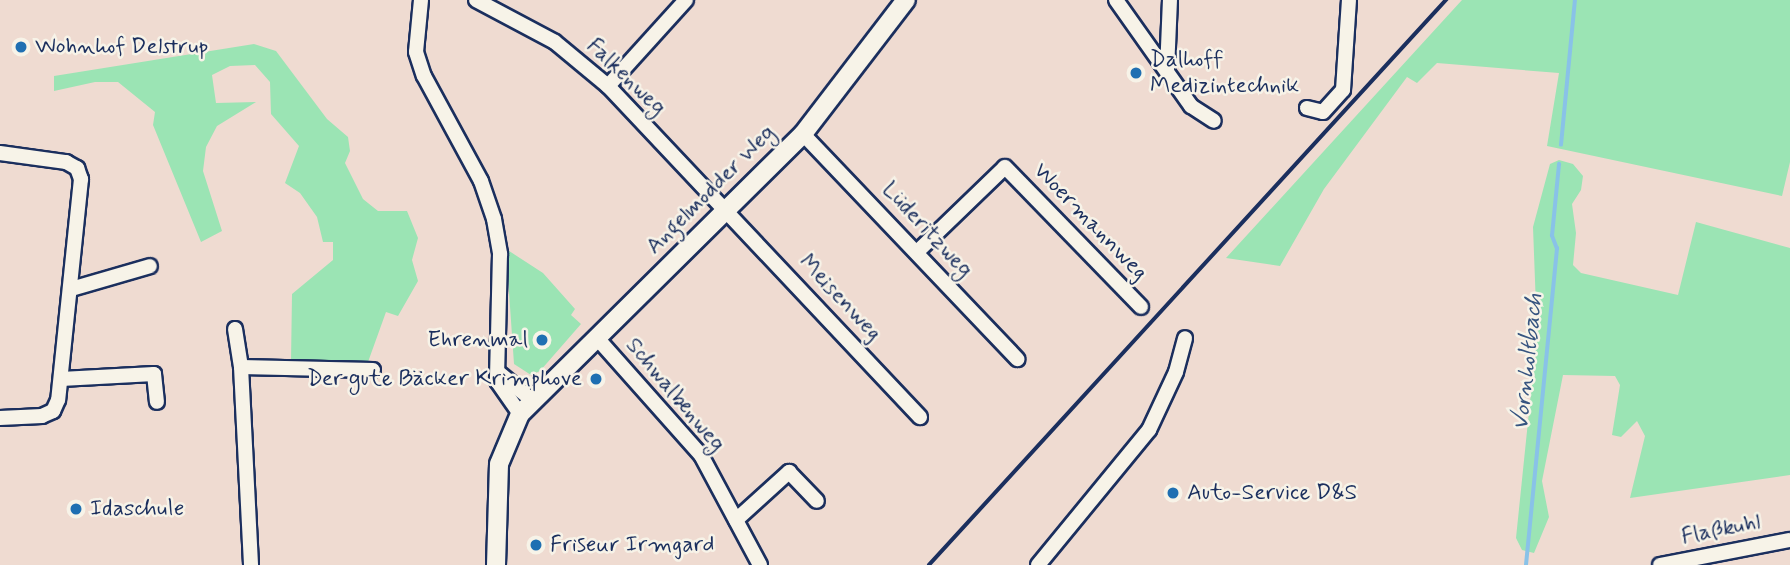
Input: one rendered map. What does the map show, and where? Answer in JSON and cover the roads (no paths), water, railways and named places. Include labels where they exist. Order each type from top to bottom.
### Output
[{"type":"street","points":[[421,0],[416,52],[424,76],[481,181],[494,219],[500,254],[500,389],[526,407],[499,464],[496,565]]},
{"type":"street","name":"Falkenweg","points":[[476,0],[555,42],[608,86],[726,211]]},
{"type":"street","points":[[608,86],[685,0]]},
{"type":"street","name":"Angelmodder Weg","points":[[526,407],[803,134],[906,0]]},
{"type":"street","points":[[1116,0],[1191,106],[1214,121]]},
{"type":"street","points":[[1167,71],[1170,0]]},
{"type":"street","points":[[1307,108],[1323,112],[1343,90],[1349,0]]},
{"type":"street","name":"Lüderitzweg","points":[[803,134],[1017,359]]},
{"type":"street","points":[[0,153],[29,154],[77,168],[81,179],[61,379],[53,411],[0,418]]},
{"type":"street","name":"Woermannweg","points":[[917,252],[1005,167],[1141,307]]},
{"type":"street","name":"Meisenweg","points":[[726,211],[920,416]]},
{"type":"street","points":[[71,289],[150,266]]},
{"type":"street","points":[[235,329],[241,367],[251,565]]},
{"type":"street","name":"Schwalbenweg","points":[[597,338],[701,455],[760,565]]},
{"type":"street","points":[[1038,565],[1149,430],[1176,372],[1185,338]]},
{"type":"street","points":[[241,367],[373,370]]},
{"type":"street","points":[[61,379],[154,374],[158,402]]},
{"type":"street","points":[[736,520],[789,472],[817,501]]},
{"type":"street","name":"Flaßkuhl","points":[[1660,565],[1790,540]]},
{"type":"waterway","name":"Vornholtbach","points":[[1561,145],[1575,0]]},
{"type":"waterway","name":"Vornholtbach","points":[[1526,565],[1557,249],[1552,236],[1559,164]]},
{"type":"railway","points":[[929,565],[1446,0]]},
{"type":"place","name":"Wohnhof Delstrup","points":[[21,47]]},
{"type":"place","name":"Dalhoff Medizintechnik","points":[[1136,73]]},
{"type":"place","name":"Ehrenmal","points":[[542,340]]},
{"type":"place","name":"Der gute Bäcker Krimphove","points":[[596,379]]},
{"type":"place","name":"Auto-Service D&S","points":[[1173,493]]},
{"type":"place","name":"Idaschule","points":[[76,509]]},
{"type":"place","name":"Friseur Irmgard","points":[[536,545]]}]
